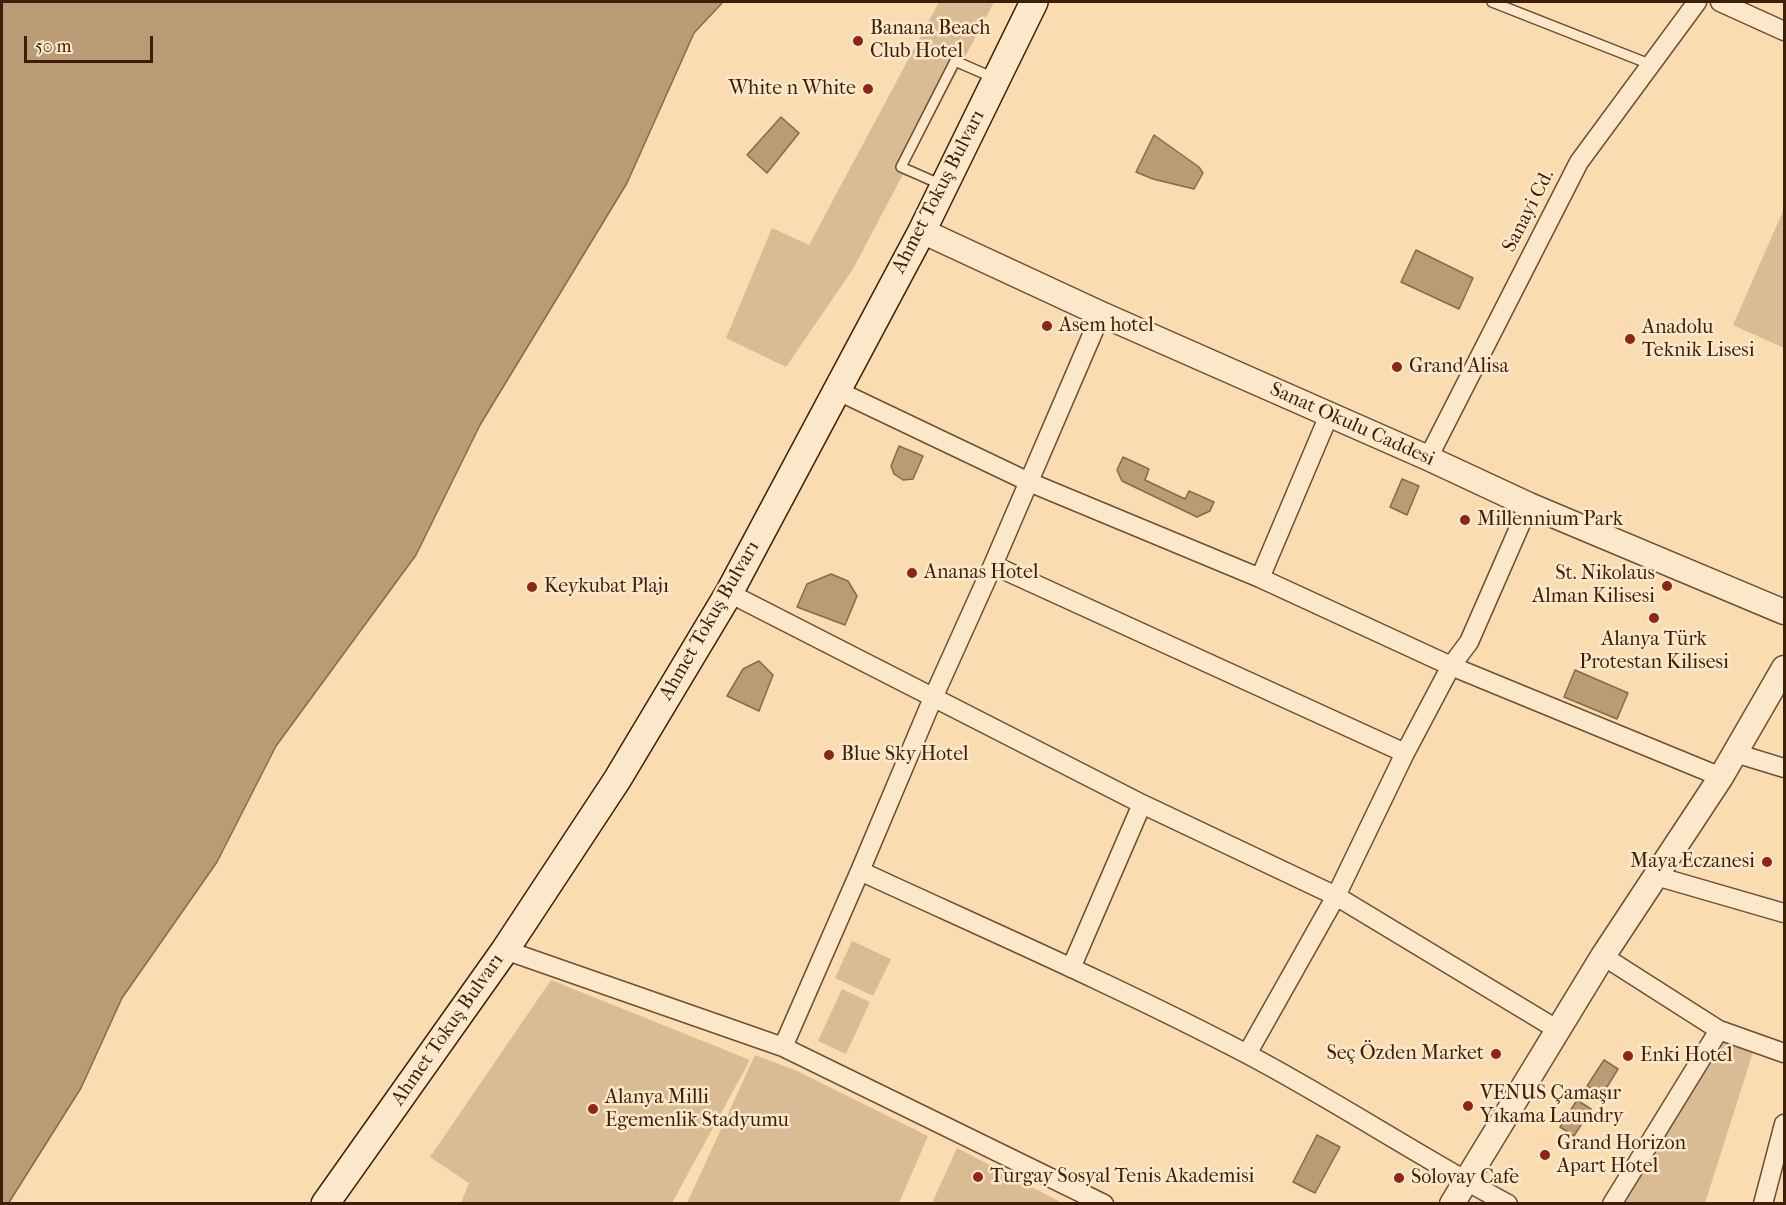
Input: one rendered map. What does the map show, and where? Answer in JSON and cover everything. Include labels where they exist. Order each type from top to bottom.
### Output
[{"type":"main road","name":"Ahmet Tokuş Bulvarı","points":[[325,1203],[504,950],[617,780],[729,593],[922,231],[1034,2]]},
{"type":"street","name":"Sanayi Cd.","points":[[1428,458],[1579,162],[1697,2]]},
{"type":"street","points":[[1720,2],[1785,31]]},
{"type":"street","name":"Sanat Okulu Caddesi","points":[[922,231],[1101,314],[1530,505],[1785,612]]},
{"type":"street","points":[[783,1047],[1101,314]]},
{"type":"street","points":[[836,390],[1029,482],[1260,578],[1452,666],[1721,777]]},
{"type":"street","points":[[1260,578],[1329,415]]},
{"type":"street","points":[[1247,1054],[1336,896],[1405,753],[1452,666],[1470,642],[1530,505]]},
{"type":"street","points":[[993,565],[1405,753]]},
{"type":"street","points":[[729,593],[1142,804],[1336,896],[1558,1030]]},
{"type":"street","points":[[1452,1203],[1604,956],[1721,777],[1785,668]]},
{"type":"street","points":[[1735,753],[1785,768]]},
{"type":"street","points":[[1071,968],[1142,804]]},
{"type":"street","points":[[860,871],[1071,968],[1247,1054],[1508,1203]]},
{"type":"street","points":[[1656,876],[1785,914]]},
{"type":"street","points":[[504,950],[783,1047],[1104,1203]]},
{"type":"street","points":[[1604,956],[1719,1030],[1785,1053]]},
{"type":"street","points":[[1612,1203],[1719,1030]]},
{"type":"street","points":[[1763,1203],[1785,1124]]},
{"type":"lane","points":[[1492,2],[1652,65]]},
{"type":"lane","points":[[944,186],[901,166],[955,61],[996,79]]},
{"type":"shaded area","points":[[2,2],[723,2],[694,33],[627,183],[480,425],[416,555],[276,746],[217,862],[122,998],[81,1088],[8,1204],[2,1203]]},
{"type":"shaded area","points":[[939,2],[994,2],[853,269],[786,367],[726,338],[772,228],[809,245]]},
{"type":"shaded area","points":[[781,117],[799,133],[767,173],[747,155]]},
{"type":"shaded area","points":[[1154,135],[1199,167],[1203,173],[1194,189],[1153,179],[1136,172]]},
{"type":"shaded area","points":[[1784,209],[1784,348],[1733,325]]},
{"type":"shaded area","points":[[1416,250],[1473,278],[1459,309],[1401,282]]},
{"type":"shaded area","points":[[899,446],[923,456],[913,479],[903,480],[894,474],[891,466]]},
{"type":"shaded area","points":[[1123,457],[1149,469],[1145,480],[1185,499],[1189,491],[1214,502],[1210,511],[1197,517],[1122,481],[1117,470]]},
{"type":"shaded area","points":[[1402,479],[1419,486],[1407,515],[1390,507]]},
{"type":"shaded area","points":[[831,574],[848,581],[857,596],[845,625],[797,607],[807,584]]},
{"type":"shaded area","points":[[759,661],[773,675],[759,711],[727,696],[743,669]]},
{"type":"shaded area","points":[[1575,670],[1628,693],[1617,719],[1564,697]]},
{"type":"shaded area","points":[[852,941],[891,959],[873,996],[835,978]]},
{"type":"shaded area","name":"Alanya Milli Egemenlik Stadyumu","points":[[551,980],[750,1060],[672,1203],[461,1203],[469,1183],[430,1157]]},
{"type":"shaded area","points":[[842,989],[870,1002],[846,1054],[818,1041]]},
{"type":"shaded area","points":[[1720,1035],[1755,1046],[1705,1203],[1616,1204]]},
{"type":"shaded area","points":[[755,1055],[797,1071],[928,1136],[899,1203],[687,1203]]},
{"type":"shaded area","points":[[1604,1060],[1618,1069],[1602,1095],[1587,1086]]},
{"type":"shaded area","points":[[1577,1100],[1591,1109],[1574,1136],[1560,1127]]},
{"type":"shaded area","points":[[1317,1135],[1340,1147],[1315,1193],[1293,1182]]},
{"type":"shaded area","name":"Turgay Sosyal Tenis Akademisi","points":[[957,1148],[961,1150],[1062,1203],[932,1203]]},
{"type":"place","name":"Banana Beach Club Hotel","points":[[858,41]]},
{"type":"place","name":"White n White","points":[[868,89]]},
{"type":"place","name":"Asem hotel","points":[[1047,326]]},
{"type":"place","name":"Anadolu Teknik Lisesi","points":[[1630,339]]},
{"type":"place","name":"Grand Alisa","points":[[1397,367]]},
{"type":"place","name":"Millennium Park","points":[[1465,520]]},
{"type":"place","name":"Ananas Hotel","points":[[912,573]]},
{"type":"place","name":"St. Nikolaus Alman Kilisesi","points":[[1667,586]]},
{"type":"place","name":"Keykubat Plajı","points":[[532,587]]},
{"type":"place","name":"Alanya Türk Protestan Kilisesi","points":[[1654,618]]},
{"type":"place","name":"Blue Sky Hotel","points":[[829,755]]},
{"type":"place","name":"Maya Eczanesi","points":[[1767,862]]},
{"type":"place","name":"Seç Özden Market","points":[[1496,1054]]},
{"type":"place","name":"Enki Hotel","points":[[1628,1056]]},
{"type":"place","name":"VENUS Çamaşır Yıkama Laundry","points":[[1468,1106]]},
{"type":"place","name":"Alanya Milli Egemenlik Stadyumu","points":[[593,1109]]},
{"type":"place","name":"Grand Horizon Apart Hotel","points":[[1545,1155]]},
{"type":"place","name":"Turgay Sosyal Tenis Akademisi","points":[[978,1177]]},
{"type":"place","name":"Solovay Cafe","points":[[1399,1178]]}]
